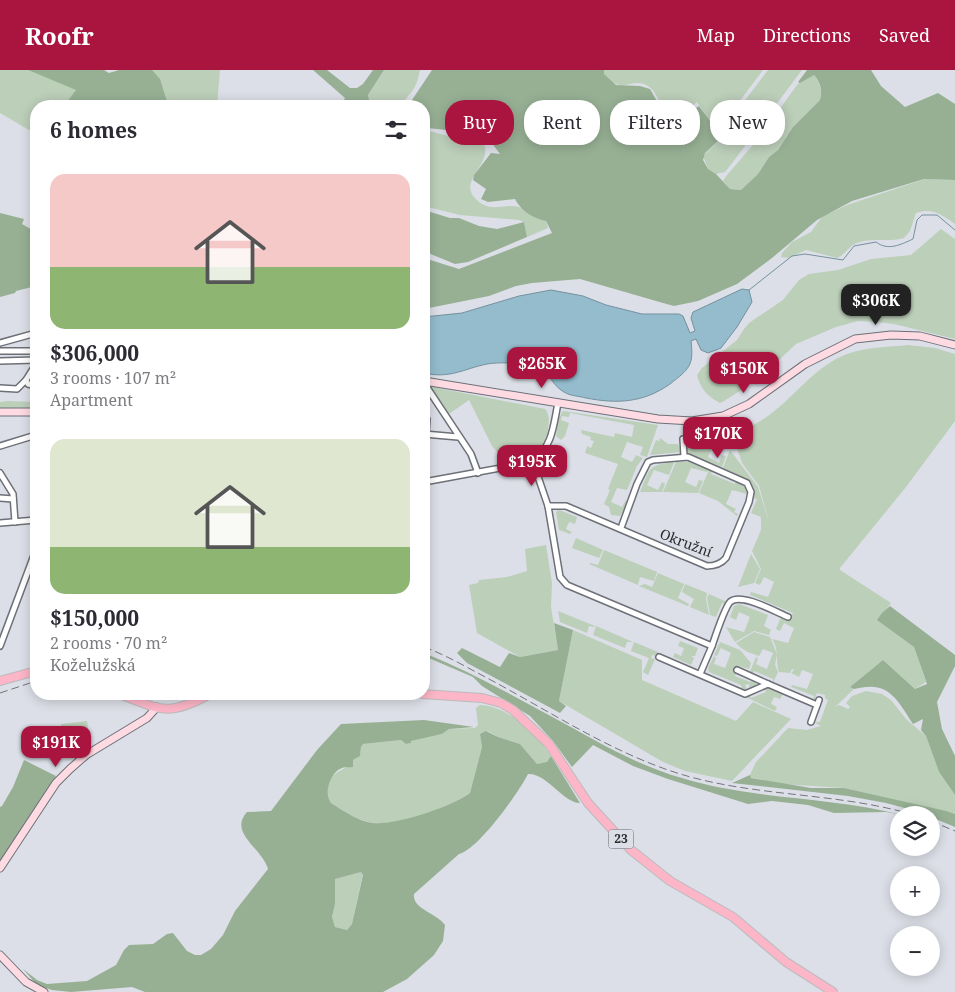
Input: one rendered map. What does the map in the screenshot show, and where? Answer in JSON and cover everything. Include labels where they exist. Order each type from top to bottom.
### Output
[{"type":"main road","points":[[430,383],[658,419],[692,421],[723,416],[749,404],[805,364],[855,339],[891,335],[920,336],[955,345]]},
{"type":"main road","points":[[0,412],[30,412]]},
{"type":"main road","points":[[0,681],[30,672]]},
{"type":"main road","name":"23","points":[[430,695],[482,698],[514,710],[549,744],[588,803],[631,850],[670,881],[733,917],[786,962],[833,992]]},
{"type":"main road","points":[[135,700],[157,708],[172,709],[190,705],[199,700]]},
{"type":"main road","points":[[0,868],[56,784],[70,769],[86,755],[147,718],[157,708]]},
{"type":"main road","points":[[0,955],[26,982],[44,992]]},
{"type":"street","points":[[0,343],[30,336]]},
{"type":"street","points":[[0,351],[30,351]]},
{"type":"street","points":[[0,361],[30,360]]},
{"type":"street","points":[[0,388],[17,388],[30,374]]},
{"type":"street","points":[[26,380],[30,384]]},
{"type":"street","points":[[430,392],[458,437],[471,454],[478,473]]},
{"type":"street","points":[[430,481],[533,462],[544,452],[551,440],[558,403]]},
{"type":"street","points":[[430,434],[458,437]]},
{"type":"street","points":[[0,446],[30,437]]},
{"type":"street","points":[[683,439],[684,456]]},
{"type":"street","name":"Okružní","points":[[548,506],[566,506],[706,566],[713,566],[722,563],[726,558],[749,502],[750,492],[746,483],[738,478],[684,456],[653,460],[648,462],[637,484],[621,528]]},
{"type":"street","points":[[533,462],[548,506],[560,577],[563,582],[712,646]]},
{"type":"street","points":[[0,473],[8,484],[13,499],[15,522]]},
{"type":"street","points":[[0,498],[13,499]]},
{"type":"street","points":[[0,523],[30,521]]},
{"type":"street","points":[[0,646],[30,566]]},
{"type":"street","points":[[700,674],[729,603],[737,598],[747,600],[788,617]]},
{"type":"street","points":[[659,657],[745,694],[768,684]]},
{"type":"street","points":[[737,670],[818,703],[811,722]]},
{"type":"green space","points":[[0,70],[28,70],[77,90],[69,100],[30,100],[30,130],[0,113]]},
{"type":"green space","points":[[28,70],[104,70],[109,73],[119,70],[152,70],[160,79],[166,100],[68,100],[76,90]]},
{"type":"green space","points":[[152,70],[220,70],[218,100],[166,100]]},
{"type":"green space","points":[[313,70],[327,70],[350,88],[357,88],[363,84],[373,70],[384,70],[368,95],[369,100],[344,100],[345,98]]},
{"type":"green space","points":[[384,70],[420,70],[415,87],[405,100],[369,100],[368,95]]},
{"type":"green space","points":[[432,70],[604,70],[604,74],[616,85],[640,86],[650,89],[656,100],[610,100],[610,145],[700,145],[700,107],[710,121],[710,145],[714,145],[705,153],[703,160],[708,169],[716,174],[730,189],[741,190],[758,174],[769,157],[781,145],[785,145],[785,139],[793,127],[820,100],[820,86],[814,75],[800,83],[798,82],[807,70],[871,70],[881,86],[905,107],[938,93],[955,104],[955,180],[924,179],[852,201],[817,220],[772,258],[737,284],[698,301],[674,306],[580,279],[516,286],[489,296],[430,308],[430,260],[459,269],[552,233],[546,221],[528,213],[515,199],[488,202],[481,199],[486,189],[473,180],[474,175],[491,153],[500,154],[493,145],[514,145],[514,100],[445,100],[445,130],[430,128],[430,100],[412,100]]},
{"type":"green space","points":[[604,70],[763,70],[740,100],[710,100],[710,120],[700,106],[700,100],[659,100],[648,86],[636,83],[617,84],[604,74]]},
{"type":"green space","points":[[768,70],[802,70],[779,100],[745,100]]},
{"type":"green space","points":[[814,75],[820,86],[820,100],[793,127],[785,139],[785,102],[797,85],[805,78]]},
{"type":"green space","points":[[430,131],[445,135],[445,145],[484,145],[485,156],[470,186],[472,193],[478,201],[483,205],[493,207],[514,206],[526,209],[546,221],[548,228],[527,237],[524,222],[460,215],[430,208]]},
{"type":"green space","points":[[714,145],[745,145],[725,172],[716,174],[708,169],[703,156]]},
{"type":"green space","points":[[753,145],[781,145],[769,157],[758,174],[741,190],[730,189],[723,181]]},
{"type":"green space","points":[[925,179],[955,180],[955,224],[932,211],[921,211],[916,213],[910,231],[904,238],[859,242],[837,258],[806,250],[789,258],[781,257],[782,253],[792,242],[811,232],[822,217],[847,205]]},
{"type":"green space","points":[[430,212],[450,218],[459,218],[479,226],[497,229],[524,222],[527,237],[468,262],[455,264],[430,254]]},
{"type":"green space","points":[[0,213],[24,219],[22,224],[30,229],[30,288],[0,297]]},
{"type":"green space","points":[[941,229],[955,239],[955,339],[894,324],[858,321],[836,327],[796,344],[760,378],[720,403],[708,395],[702,388],[697,375],[702,368],[737,340],[749,323],[783,300],[799,280],[809,274],[838,270],[871,259],[911,255]]},
{"type":"green space","points":[[908,345],[935,348],[955,354],[955,421],[906,487],[840,568],[840,570],[891,603],[878,620],[914,647],[926,682],[915,689],[883,660],[850,687],[854,689],[835,707],[839,705],[848,709],[850,707],[846,703],[852,696],[866,691],[882,694],[891,700],[907,720],[926,736],[939,772],[955,795],[955,814],[940,810],[940,806],[921,806],[844,788],[781,784],[749,777],[756,762],[788,728],[807,730],[821,726],[814,722],[820,722],[828,700],[825,698],[825,695],[817,693],[815,698],[817,700],[813,700],[814,696],[791,687],[792,685],[807,689],[813,674],[802,670],[799,677],[791,673],[794,670],[792,669],[790,673],[779,672],[776,648],[772,639],[788,643],[794,628],[784,623],[780,631],[776,629],[781,617],[788,621],[793,613],[750,595],[751,592],[768,597],[774,582],[764,577],[760,585],[755,583],[761,569],[752,551],[761,530],[761,517],[751,513],[757,499],[753,498],[753,492],[748,482],[739,475],[723,468],[730,450],[758,487],[770,525],[759,486],[742,463],[732,434],[768,416],[812,376],[836,359],[850,353]]},
{"type":"green space","points":[[433,387],[545,409],[549,422],[543,444],[536,451],[523,458],[524,463],[506,468],[505,461],[492,446],[469,400],[446,416],[430,390]]},
{"type":"green space","points":[[0,402],[30,402],[30,412],[0,412]]},
{"type":"green space","points":[[563,411],[658,425],[647,457],[640,455],[643,447],[627,442],[621,457],[632,462],[636,455],[643,458],[637,466],[627,490],[617,488],[611,502],[622,507],[626,500],[627,504],[620,516],[611,515],[609,507],[604,504],[618,464],[585,453],[587,446],[591,448],[594,441],[590,440],[591,437],[582,434],[581,430],[614,437],[615,433],[632,437],[634,425],[570,413],[569,417],[562,416],[561,420],[569,423],[565,436],[561,440],[556,436],[559,418]]},
{"type":"green space","points":[[660,438],[668,444],[678,444],[681,452],[650,455],[656,440],[659,441]]},
{"type":"green space","points":[[685,438],[708,438],[724,444],[728,448],[714,443],[708,457],[719,463],[722,455],[726,456],[722,467],[687,453]]},
{"type":"green space","points":[[674,462],[669,475],[654,470],[647,485],[658,490],[662,482],[665,484],[662,492],[640,492],[651,469]]},
{"type":"green space","points":[[676,462],[689,462],[708,470],[707,472],[691,468],[685,482],[696,487],[699,480],[703,481],[698,493],[663,492]]},
{"type":"green space","points":[[709,470],[712,471],[711,474],[735,484],[736,481],[746,488],[747,494],[732,490],[726,504],[736,509],[734,512],[738,514],[737,516],[718,501],[699,493]]},
{"type":"green space","points":[[559,510],[577,517],[575,524],[569,522],[566,529],[572,532],[570,534],[559,530],[556,512]]},
{"type":"green space","points":[[576,538],[603,550],[599,558],[572,548]]},
{"type":"green space","points":[[546,545],[552,583],[551,607],[558,650],[520,657],[477,633],[469,585],[478,583],[479,580],[507,577],[527,571],[525,549]]},
{"type":"green space","points":[[604,550],[657,572],[654,581],[640,577],[638,585],[589,564],[598,565]]},
{"type":"green space","points":[[751,554],[760,569],[754,583],[738,587]]},
{"type":"green space","points":[[658,573],[684,584],[678,598],[689,604],[688,606],[639,586],[645,584],[652,587]]},
{"type":"green space","points":[[685,584],[707,593],[706,599],[709,615],[690,607],[694,599],[682,592]]},
{"type":"green space","points":[[709,594],[727,602],[725,604],[722,603],[716,617],[710,615],[707,598]]},
{"type":"green space","points":[[739,604],[768,615],[764,626],[771,630],[769,635],[754,631],[735,642],[726,627],[744,632],[750,617],[739,612],[736,620],[730,617],[734,606]]},
{"type":"green space","points":[[890,606],[955,655],[955,666],[937,702],[942,729],[955,756],[955,795],[939,772],[926,736],[921,730],[923,719],[913,724],[897,700],[881,688],[854,689],[850,687],[883,660],[915,689],[927,684],[914,647],[877,620]]},
{"type":"green space","points":[[558,611],[595,626],[589,626],[587,633],[560,622]]},
{"type":"green space","points":[[554,623],[573,630],[559,701],[566,706],[560,713],[467,663],[457,653],[462,648],[500,667],[509,653],[520,657],[558,650]]},
{"type":"green space","points":[[596,626],[633,642],[627,642],[625,648],[593,635]]},
{"type":"green space","points":[[573,630],[642,660],[642,680],[736,721],[753,702],[791,719],[732,781],[685,771],[663,762],[559,701]]},
{"type":"green space","points":[[754,632],[770,637],[777,654],[775,665],[778,672],[773,683],[773,679],[754,671],[752,675],[749,674],[756,657],[758,659],[756,664],[767,669],[773,653],[763,649],[759,656],[744,650],[736,643]]},
{"type":"green space","points":[[680,641],[698,648],[695,656],[691,656],[694,658],[691,665],[673,657],[675,653],[681,656],[684,648],[678,646]]},
{"type":"green space","points":[[634,642],[658,652],[656,656],[652,655],[651,658],[655,659],[648,675],[643,672],[649,658],[631,651]]},
{"type":"green space","points":[[720,642],[740,650],[751,663],[749,669],[739,666],[735,676],[750,682],[752,679],[757,684],[754,688],[750,690],[749,684],[745,685],[747,690],[741,688],[742,686],[739,684],[709,672],[708,668],[714,656],[716,658],[714,664],[725,668],[731,653],[721,648],[717,656],[714,655]]},
{"type":"green space","points":[[430,656],[497,687],[624,755],[667,773],[709,785],[736,790],[847,804],[890,813],[834,813],[808,805],[772,801],[748,804],[633,766],[593,745],[572,767],[553,741],[530,716],[482,686],[473,677],[430,659]]},
{"type":"green space","points":[[770,688],[783,694],[780,699],[774,697],[771,704],[777,707],[775,711],[746,697],[749,695],[751,698],[766,692],[765,689]]},
{"type":"green space","points":[[480,705],[501,710],[520,722],[538,738],[551,756],[547,763],[537,764],[520,744],[498,737],[488,731],[480,734],[482,747],[470,793],[451,804],[409,818],[374,823],[350,815],[337,808],[328,800],[328,785],[332,776],[352,764],[353,760],[360,756],[363,744],[401,740],[406,744],[411,743],[410,741],[442,734],[449,729],[475,728],[478,725],[476,708]]},
{"type":"green space","points":[[424,720],[474,727],[449,729],[442,734],[411,741],[411,743],[406,744],[401,740],[363,744],[360,756],[353,760],[353,767],[338,770],[328,786],[328,795],[331,803],[362,820],[382,823],[408,818],[451,804],[470,793],[482,747],[480,734],[486,731],[520,744],[537,764],[547,762],[551,756],[580,803],[567,798],[542,778],[528,774],[516,794],[487,832],[414,894],[414,899],[421,907],[437,917],[445,925],[443,941],[434,955],[407,979],[383,992],[145,992],[132,987],[71,992],[52,990],[37,985],[23,969],[37,980],[47,984],[87,981],[116,965],[129,945],[153,944],[167,934],[173,933],[187,951],[195,955],[201,955],[211,949],[223,935],[235,911],[268,869],[265,861],[244,834],[241,827],[242,820],[247,812],[271,811],[317,750],[341,724]],"holes":[[[361,872],[363,875],[352,924],[347,930],[335,927],[332,917],[335,904],[335,879]]]},
{"type":"green space","points":[[87,721],[90,743],[60,752],[61,724]]},
{"type":"green space","points":[[24,760],[56,776],[0,862],[0,807],[13,787]]},
{"type":"green space","points":[[750,775],[751,778],[811,788],[844,788],[924,806],[897,806],[848,796],[732,783]]},
{"type":"green space","points":[[940,810],[955,814],[955,827],[940,821]]},
{"type":"green space","points":[[363,873],[352,924],[347,930],[335,927],[332,917],[335,904],[334,879]]},
{"type":"water","points":[[742,289],[749,290],[752,302],[737,327],[721,348],[708,353],[701,350],[696,339],[691,341],[691,362],[686,370],[670,384],[650,395],[640,398],[608,401],[569,394],[558,388],[541,369],[525,364],[492,363],[456,373],[430,374],[430,316],[462,313],[519,296],[551,290],[583,296],[606,305],[642,314],[679,314],[683,316],[690,333],[695,331],[691,318],[693,312]]},
{"type":"waterway","points":[[749,290],[792,256],[805,254],[843,260],[854,246],[876,242],[890,247],[913,239],[917,220],[922,215],[937,215],[955,230]]},
{"type":"railway","points":[[430,650],[465,666],[599,740],[668,770],[698,779],[729,785],[890,809]]},
{"type":"railway","points":[[0,693],[30,683]]},
{"type":"railway","points":[[940,825],[955,831]]}]
